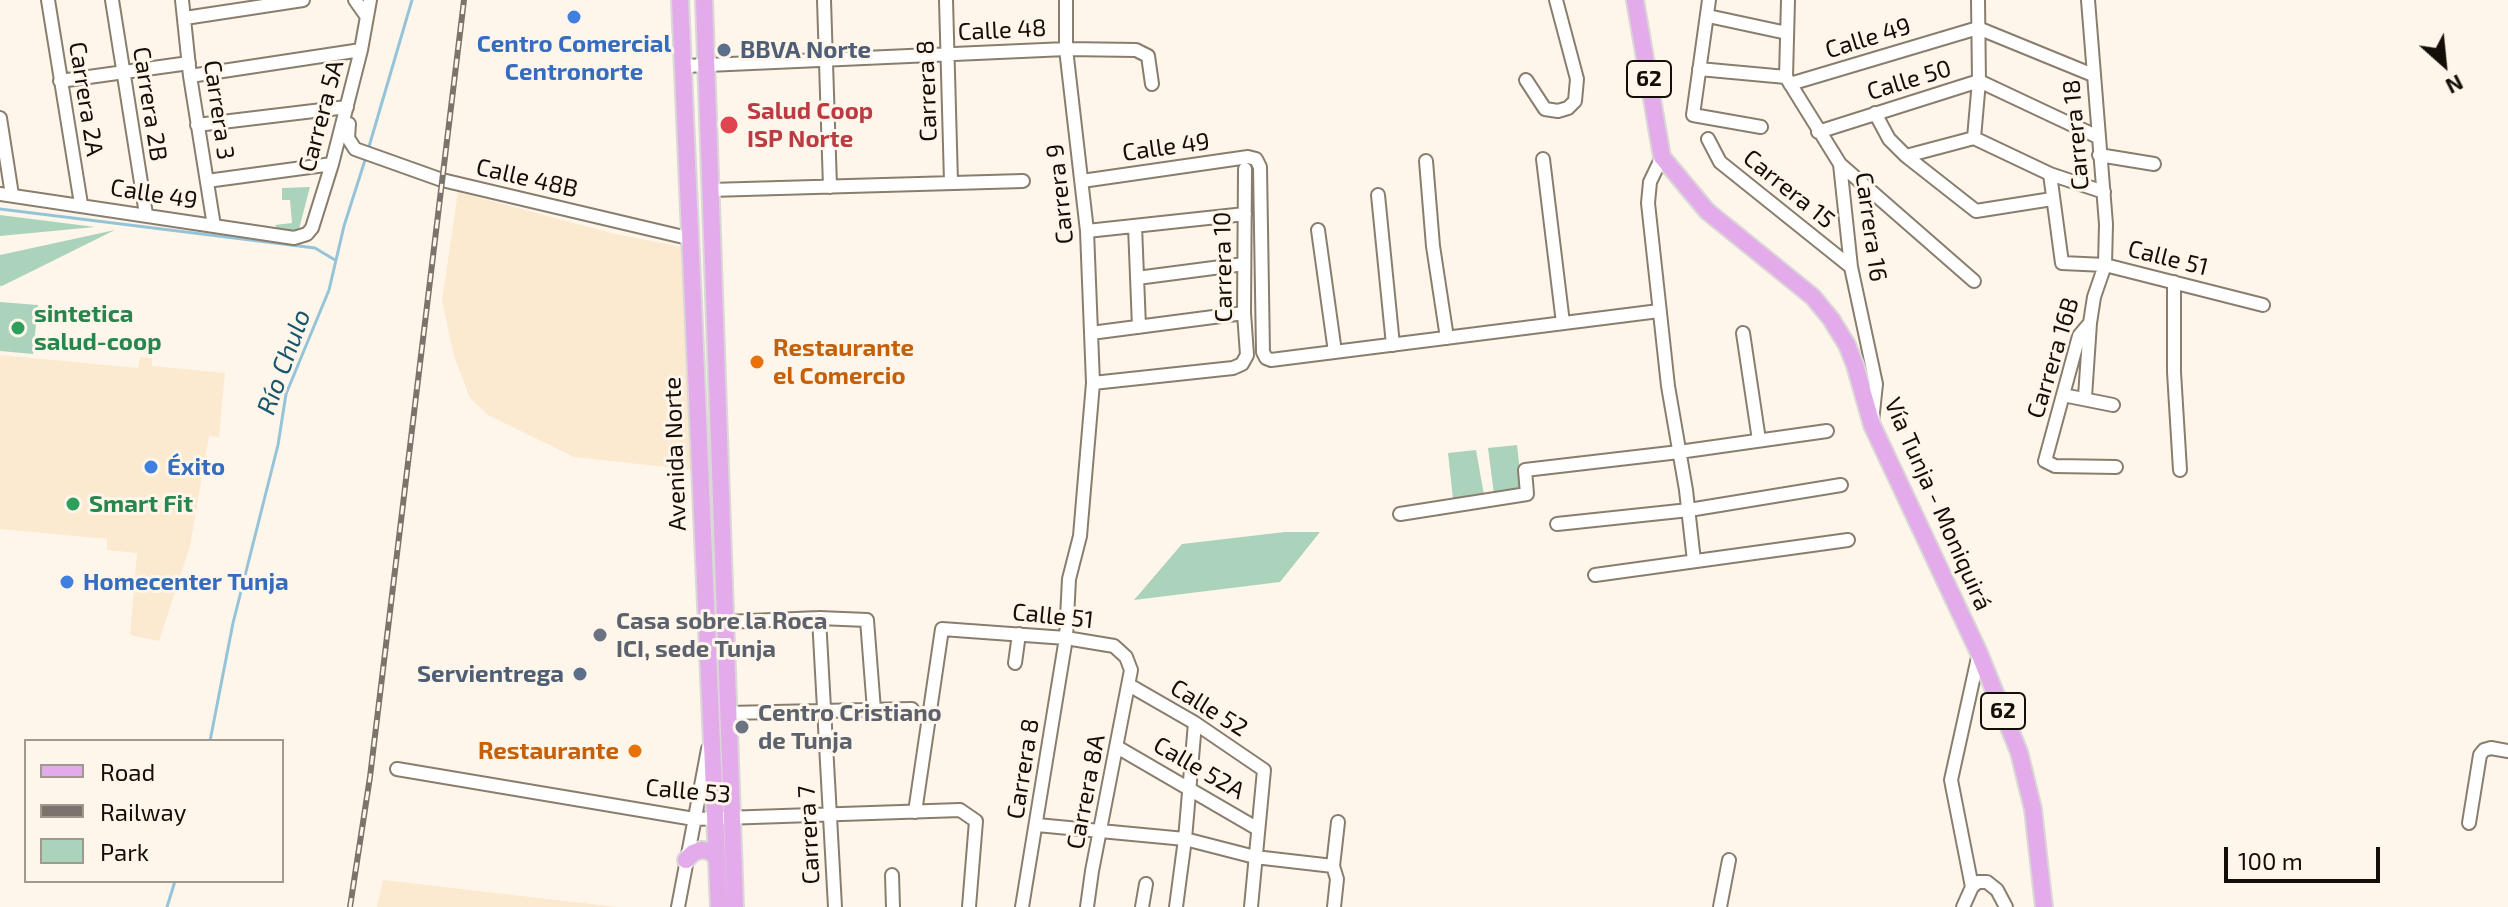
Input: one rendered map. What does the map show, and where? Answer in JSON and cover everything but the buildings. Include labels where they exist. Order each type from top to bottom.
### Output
[{"type":"main road","name":"Avenida Norte","points":[[680,0],[719,907]]},
{"type":"main road","name":"Avenida Norte","points":[[704,0],[735,907]]},
{"type":"main road","name":"62","points":[[1635,0],[1662,157]]},
{"type":"main road","name":"Vía Tunja - Moniquirá","points":[[1662,157],[1707,211],[1797,282],[1831,319],[1855,365],[1872,425],[1979,653],[2019,752],[2033,809],[2044,907]]},
{"type":"main road","points":[[686,860],[701,850],[710,851],[717,858]]},
{"type":"street","name":"Carrera 2A","points":[[48,0],[81,204]]},
{"type":"street","name":"Carrera 2B","points":[[112,0],[146,214]]},
{"type":"street","name":"Carrera 3","points":[[182,0],[197,125],[214,226]]},
{"type":"street","points":[[185,18],[303,0]]},
{"type":"street","points":[[355,0],[367,17]]},
{"type":"street","name":"Carrera 5A","points":[[301,238],[312,227],[332,164],[355,76],[370,0]]},
{"type":"street","points":[[824,0],[830,187]]},
{"type":"street","name":"Carrera 8","points":[[946,0],[951,182]]},
{"type":"street","name":"Carrera 9","points":[[1066,0],[1066,49],[1087,231],[1093,383]]},
{"type":"street","points":[[1526,80],[1545,109],[1558,111],[1568,108],[1575,101],[1577,79],[1556,0]]},
{"type":"street","points":[[1709,0],[1693,115],[1761,127]]},
{"type":"street","points":[[1788,0],[1788,81]]},
{"type":"street","points":[[1974,138],[1979,81],[1978,0]]},
{"type":"street","name":"Carrera 18","points":[[2088,0],[2104,192],[2105,265]]},
{"type":"street","points":[[1708,16],[1787,33]]},
{"type":"street","points":[[1978,28],[2093,75]]},
{"type":"street","name":"Calle 49","points":[[1699,69],[1788,81],[1978,28]]},
{"type":"street","name":"Calle 48","points":[[685,66],[1066,49],[1142,52],[1148,56],[1152,84]]},
{"type":"street","points":[[60,81],[123,72],[190,70],[361,50]]},
{"type":"street","points":[[312,227],[334,171],[345,155],[355,149],[347,130],[355,76]]},
{"type":"street","name":"Carrera 16","points":[[1788,81],[1840,164],[1851,267],[1876,384],[1877,399],[1872,425]]},
{"type":"street","name":"Calle 50","points":[[1818,132],[1979,81],[2098,137]]},
{"type":"street","points":[[197,125],[347,107]]},
{"type":"street","points":[[1875,113],[1889,139],[1906,156],[1976,211],[2052,199]]},
{"type":"street","points":[[0,118],[6,195]]},
{"type":"street","points":[[1906,156],[1974,138],[2050,174],[2104,192]]},
{"type":"street","name":"Carrera 15","points":[[1708,139],[1720,162],[1851,267]]},
{"type":"street","name":"Calle 48B","points":[[355,149],[442,180],[692,239]]},
{"type":"street","points":[[2099,155],[2154,164]]},
{"type":"street","name":"Calle 49","points":[[1082,181],[1248,157],[1256,159],[1260,167],[1263,352],[1271,360],[1335,352]]},
{"type":"street","points":[[1662,157],[1650,182],[1648,203],[1659,311],[1694,561]]},
{"type":"street","points":[[1543,159],[1563,323]]},
{"type":"street","points":[[1426,161],[1433,246],[1447,338]]},
{"type":"street","points":[[207,181],[332,164]]},
{"type":"street","points":[[1840,164],[1974,281]]},
{"type":"street","name":"Carrera 10","points":[[1093,383],[1233,368],[1242,364],[1247,355],[1244,313],[1245,169]]},
{"type":"street","name":"Carrera 16B","points":[[2050,174],[2062,263]]},
{"type":"street","points":[[710,190],[1023,181]]},
{"type":"street","name":"Calle 49","points":[[6,195],[301,238]]},
{"type":"street","points":[[1378,195],[1393,345]]},
{"type":"street","points":[[1087,231],[1245,214]]},
{"type":"street","points":[[1135,226],[1139,327]]},
{"type":"street","points":[[1318,230],[1335,352],[1659,311]]},
{"type":"street","name":"Calle 51","points":[[2062,263],[2105,265],[2263,305]]},
{"type":"street","points":[[1137,278],[1244,264]]},
{"type":"street","name":"Carrera 16B","points":[[2105,265],[2094,297],[2090,323],[2079,336],[2045,459],[2049,463],[2116,467]]},
{"type":"street","points":[[2174,282],[2174,372],[2180,470]]},
{"type":"street","points":[[1091,333],[1244,313]]},
{"type":"street","points":[[2085,397],[2090,323]]},
{"type":"street","points":[[1743,333],[1759,440]]},
{"type":"street","name":"Carrera 8","points":[[1022,907],[1066,638],[1069,579],[1080,536],[1087,483],[1093,383]]},
{"type":"street","points":[[2063,395],[2113,405]]},
{"type":"street","points":[[1400,514],[1527,494],[1525,470],[1827,431]]},
{"type":"street","points":[[1557,524],[1689,510],[1841,485]]},
{"type":"street","points":[[1595,575],[1848,540]]},
{"type":"street","points":[[726,622],[819,618],[867,620],[874,710]]},
{"type":"street","name":"Carrera 7","points":[[819,618],[835,907]]},
{"type":"street","name":"Calle 51","points":[[915,812],[942,629],[1066,638],[1114,646],[1126,657],[1131,670],[1129,685]]},
{"type":"street","points":[[1015,663],[1019,634]]},
{"type":"street","points":[[1972,887],[1951,780],[1979,653]]},
{"type":"street","name":"Calle 52","points":[[1129,685],[1195,723],[1264,770],[1258,829]]},
{"type":"street","name":"Carrera 8A","points":[[1087,907],[1129,685]]},
{"type":"street","points":[[728,713],[912,709]]},
{"type":"street","points":[[1176,907],[1195,723]]},
{"type":"street","points":[[678,907],[712,729]]},
{"type":"street","name":"Calle 52A","points":[[1117,747],[1258,829]]},
{"type":"street","points":[[2469,823],[2480,755],[2491,748],[2508,751]]},
{"type":"street","name":"Calle 53","points":[[397,769],[694,819],[960,810],[976,821],[969,907]]},
{"type":"street","points":[[1334,907],[1337,879],[1333,866],[1338,822]]},
{"type":"street","points":[[1037,825],[1185,839],[1255,857],[1333,866]]},
{"type":"street","points":[[1251,907],[1258,829]]},
{"type":"street","points":[[1720,907],[1729,860]]},
{"type":"street","points":[[892,875],[893,907]]},
{"type":"street","points":[[1963,907],[1972,887],[1978,882],[1987,882],[1997,890],[2006,907]]},
{"type":"street","points":[[1142,907],[1146,884]]},
{"type":"shaded area","points":[[458,192],[615,234],[688,248],[693,470],[574,457],[488,415],[470,398],[454,356],[442,301]]},
{"type":"shaded area","points":[[0,355],[138,368],[140,357],[152,358],[152,366],[225,373],[219,437],[209,436],[190,546],[159,641],[130,635],[137,553],[107,550],[107,539],[0,529]]},
{"type":"shaded area","points":[[383,880],[574,902],[617,907],[377,907]]},
{"type":"green space","points":[[310,187],[299,229],[277,228],[275,225],[292,223],[290,200],[282,200],[282,188]]},
{"type":"green space","points":[[0,215],[95,227],[0,236]]},
{"type":"green space","points":[[115,230],[2,286],[0,286],[0,255]]},
{"type":"green space","name":"sintetica salud-coop","points":[[0,302],[38,305],[33,354],[0,351]]},
{"type":"green space","points":[[1517,445],[1522,490],[1494,494],[1488,448]]},
{"type":"green space","points":[[1476,450],[1484,495],[1453,499],[1448,453]]},
{"type":"green space","points":[[1285,532],[1320,532],[1280,582],[1134,600],[1182,544]]},
{"type":"waterway","name":"Río Chulo","points":[[368,150],[412,0]]},
{"type":"waterway","name":"Río Chulo","points":[[210,739],[233,623],[278,445],[286,394],[329,290],[344,226],[366,157]]},
{"type":"waterway","points":[[0,209],[315,248],[335,260]]},
{"type":"waterway","name":"Río Chulo","points":[[167,907],[174,883]]},
{"type":"railway","points":[[350,907],[370,777],[464,0]]},
{"type":"place","name":"Centro Comercial Centronorte","points":[[574,17]]},
{"type":"place","name":"BBVA Norte","points":[[724,50]]},
{"type":"place","name":"Salud Coop ISP Norte","points":[[729,125]]},
{"type":"place","name":"sintetica salud-coop","points":[[18,328]]},
{"type":"place","name":"Restaurante el Comercio","points":[[757,362]]},
{"type":"place","name":"Éxito","points":[[151,467]]},
{"type":"place","name":"Smart Fit","points":[[73,504]]},
{"type":"place","name":"Homecenter Tunja","points":[[67,582]]},
{"type":"place","name":"Casa sobre la Roca ICI, sede Tunja","points":[[600,635]]},
{"type":"place","name":"Servientrega","points":[[580,674]]},
{"type":"place","name":"Centro Cristiano de Tunja","points":[[742,727]]},
{"type":"place","name":"Restaurante","points":[[635,751]]}]
